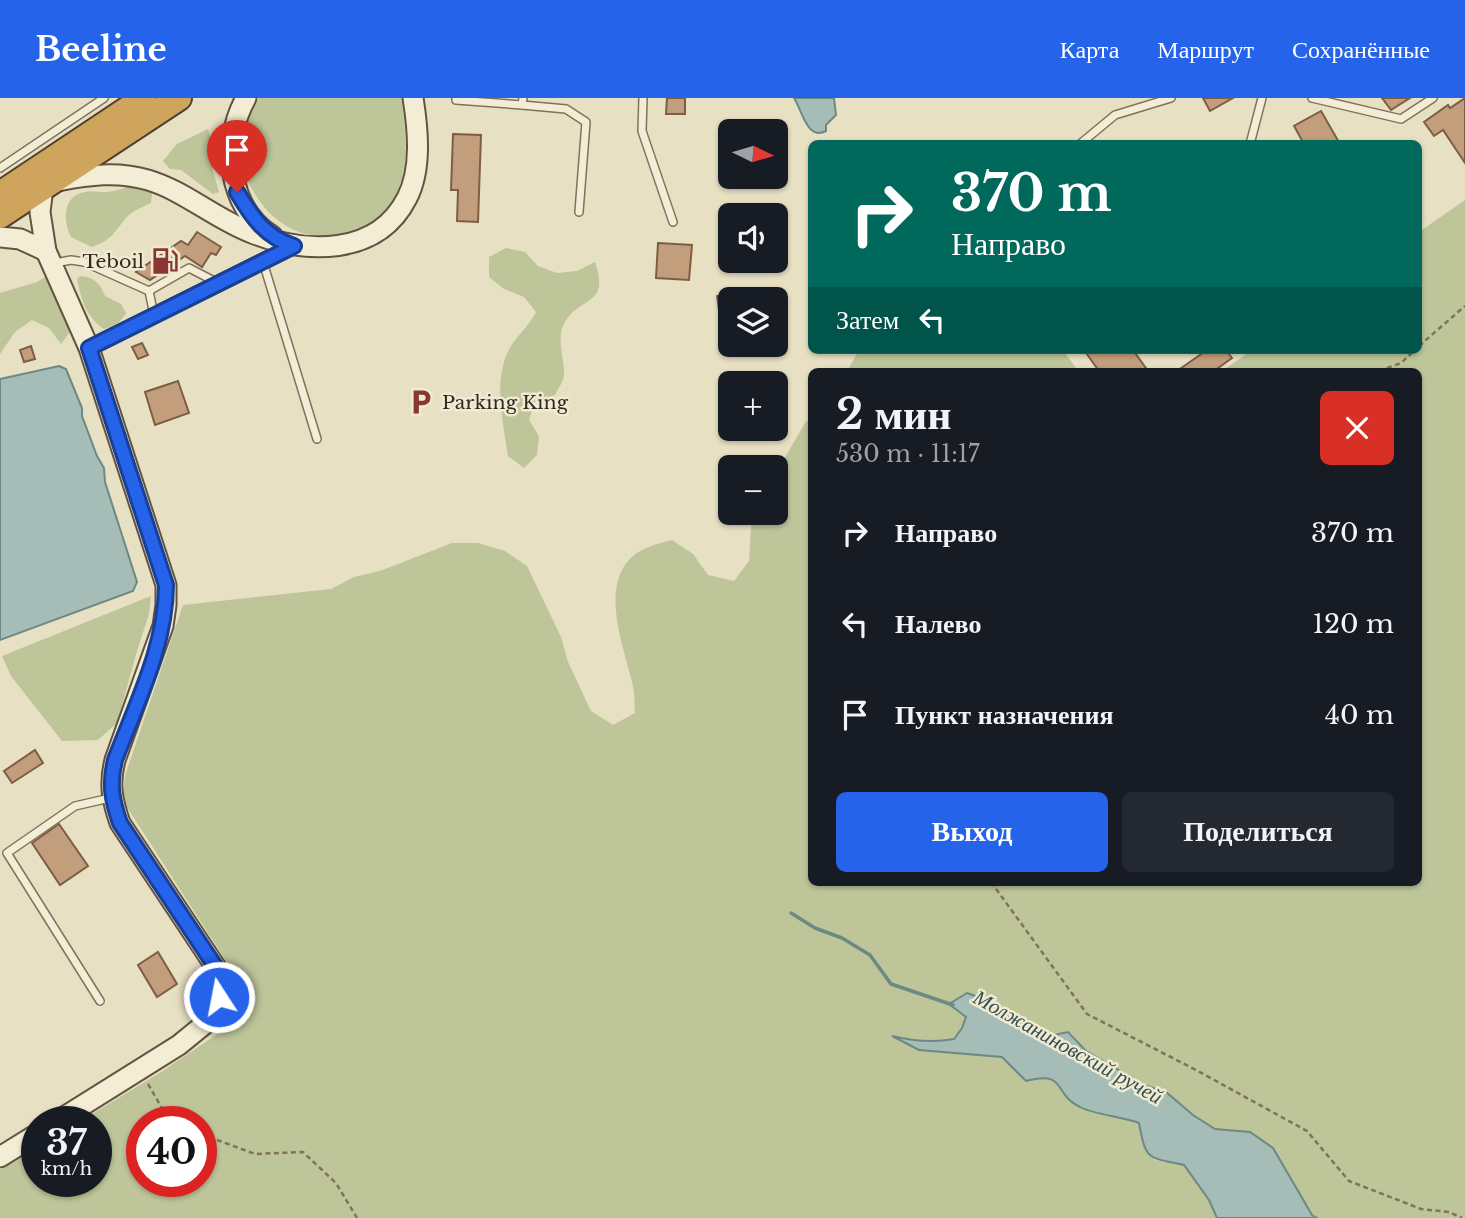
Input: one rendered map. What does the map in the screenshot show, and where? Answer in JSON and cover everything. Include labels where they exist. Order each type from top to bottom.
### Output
[{"type":"highway","points":[[0,194],[143,98]]},
{"type":"highway","points":[[0,216],[178,98]]},
{"type":"street","points":[[246,98],[235,122],[232,141],[233,175],[237,192],[266,232],[288,244]]},
{"type":"street","points":[[81,1106],[179,1045],[206,1023],[219,997],[217,969],[120,823],[111,798],[115,760],[156,652],[163,626],[166,585],[89,348],[49,257],[40,212],[46,185],[95,174],[146,179],[176,192],[241,229],[288,244],[328,248],[363,239],[383,228],[400,210],[408,196],[416,164],[417,132],[413,98]]},
{"type":"street","points":[[0,237],[20,239],[49,257]]},
{"type":"street","points":[[89,348],[263,262],[288,244]]},
{"type":"street","points":[[0,1157],[21,1144]]},
{"type":"lane","points":[[0,168],[104,98]]},
{"type":"lane","points":[[456,98],[522,102],[566,109],[586,122],[579,212]]},
{"type":"lane","points":[[643,98],[642,131],[673,222]]},
{"type":"lane","points":[[1085,140],[1115,115],[1171,98]]},
{"type":"lane","points":[[1251,140],[1262,98]]},
{"type":"lane","points":[[1312,98],[1401,119],[1433,98]]},
{"type":"lane","points":[[49,257],[84,262],[149,290]]},
{"type":"lane","points":[[263,262],[317,439]]},
{"type":"lane","points":[[149,290],[189,268],[219,284]]},
{"type":"lane","points":[[149,290],[154,316]]},
{"type":"lane","points":[[100,1001],[7,853],[75,806],[111,798]]},
{"type":"path","points":[[1422,343],[1465,306]]},
{"type":"path","points":[[1387,368],[1401,363],[1411,354]]},
{"type":"path","points":[[994,886],[1087,1014],[1307,1131],[1349,1181],[1421,1209],[1450,1212],[1462,1218]]},
{"type":"path","points":[[140,1069],[161,1106]]},
{"type":"path","points":[[217,1140],[255,1154],[303,1152],[336,1183],[357,1218]]},
{"type":"green space","points":[[259,98],[401,98],[406,140],[404,169],[395,196],[384,212],[358,228],[319,236],[295,230],[268,212],[250,184],[241,153],[243,132]]},
{"type":"green space","points":[[208,129],[211,140],[210,160],[219,192],[213,194],[181,170],[170,169],[163,161],[177,144]]},
{"type":"green space","points":[[135,185],[152,193],[151,203],[129,215],[108,239],[92,247],[71,237],[66,210],[72,198],[85,192],[104,192]]},
{"type":"green space","points":[[1465,200],[1465,1218],[1317,1218],[1312,1215],[1250,1132],[1215,1129],[1166,1092],[1144,1085],[1086,1051],[1068,1032],[1042,1033],[1006,1015],[994,1014],[966,1017],[954,1039],[938,1042],[896,1037],[919,1050],[1002,1057],[1054,1079],[1067,1096],[1140,1123],[1155,1160],[1184,1165],[1209,1200],[1217,1218],[0,1218],[0,1170],[21,1158],[21,1197],[112,1197],[112,1106],[105,1106],[219,1033],[236,1014],[237,989],[228,964],[123,801],[125,776],[183,605],[331,589],[354,577],[380,571],[452,543],[478,543],[505,551],[527,566],[561,637],[568,662],[591,711],[613,725],[635,713],[634,689],[617,622],[616,605],[620,574],[628,561],[643,550],[672,540],[693,554],[708,575],[734,581],[749,561],[751,525],[788,525],[787,455],[808,420],[808,886],[1422,886],[1422,368],[1226,368],[1246,354],[1422,354],[1422,230]]},
{"type":"green space","points":[[506,248],[525,252],[538,266],[557,273],[577,271],[595,262],[599,276],[596,294],[571,314],[562,328],[563,378],[555,395],[535,402],[529,420],[539,436],[537,455],[524,468],[508,456],[500,384],[506,356],[536,312],[524,297],[504,289],[489,277],[489,257]]},
{"type":"green space","points":[[80,276],[93,279],[105,296],[121,304],[126,313],[119,322],[104,329],[93,319],[80,294],[77,279]]},
{"type":"green space","points":[[45,277],[60,293],[72,329],[61,344],[49,328],[32,320],[15,332],[0,354],[0,293]]},
{"type":"green space","points":[[857,354],[1066,354],[1076,368],[849,368]]},
{"type":"green space","points":[[151,596],[149,614],[117,723],[98,740],[62,741],[11,676],[2,656]]},
{"type":"water","points":[[794,98],[834,98],[836,115],[826,125],[826,131],[819,133],[810,128]]},
{"type":"water","points":[[59,366],[66,369],[97,456],[104,468],[105,482],[137,582],[133,591],[0,640],[0,379]]},
{"type":"water","points":[[967,993],[987,1000],[993,1013],[1011,1016],[1032,1030],[1049,1036],[1068,1032],[1086,1051],[1144,1085],[1166,1092],[1215,1129],[1250,1132],[1273,1148],[1312,1215],[1317,1218],[1217,1218],[1209,1200],[1184,1165],[1150,1155],[1139,1123],[1080,1107],[1071,1102],[1054,1081],[1039,1078],[1026,1081],[1002,1057],[919,1050],[892,1036],[923,1041],[954,1039],[966,1017],[949,1004]]},
{"type":"building","points":[[667,98],[685,98],[685,114],[666,114]]},
{"type":"building","points":[[1203,98],[1233,98],[1210,111]]},
{"type":"building","points":[[1382,98],[1410,98],[1391,110]]},
{"type":"building","points":[[1465,98],[1465,163],[1443,130],[1434,136],[1424,122],[1448,105],[1450,108]]},
{"type":"building","points":[[1321,111],[1338,140],[1302,140],[1294,126]]},
{"type":"building","points":[[453,134],[481,135],[478,222],[457,221],[458,190],[451,190]]},
{"type":"building","points":[[197,232],[221,247],[216,255],[211,253],[202,267],[185,256],[150,280],[136,272],[181,241],[188,245]]},
{"type":"building","points":[[658,243],[692,245],[689,280],[656,278]]},
{"type":"building","points":[[142,343],[148,355],[138,359],[132,347]]},
{"type":"building","points":[[31,346],[35,359],[24,362],[20,350]]},
{"type":"building","points":[[1087,354],[1136,354],[1146,368],[1097,368]]},
{"type":"building","points":[[1201,354],[1229,354],[1232,358],[1218,368],[1181,368]]},
{"type":"building","points":[[178,381],[189,413],[155,425],[145,392]]},
{"type":"building","points":[[35,750],[43,763],[12,783],[4,771]]},
{"type":"building","points":[[59,824],[88,866],[60,885],[32,843]]},
{"type":"building","points":[[158,952],[177,984],[157,997],[138,965]]},
{"type":"waterway","name":"Молжаниновский ручей","points":[[791,913],[870,955],[891,984],[953,1005]]},
{"type":"place","name":"Teboil","points":[[165,261]]},
{"type":"place","name":"Parking King","points":[[421,402]]},
{"type":"route","points":[[219,997],[217,969],[120,823],[111,798],[115,760],[156,652],[163,626],[166,585],[89,348],[294,246],[266,232],[237,192]]}]
